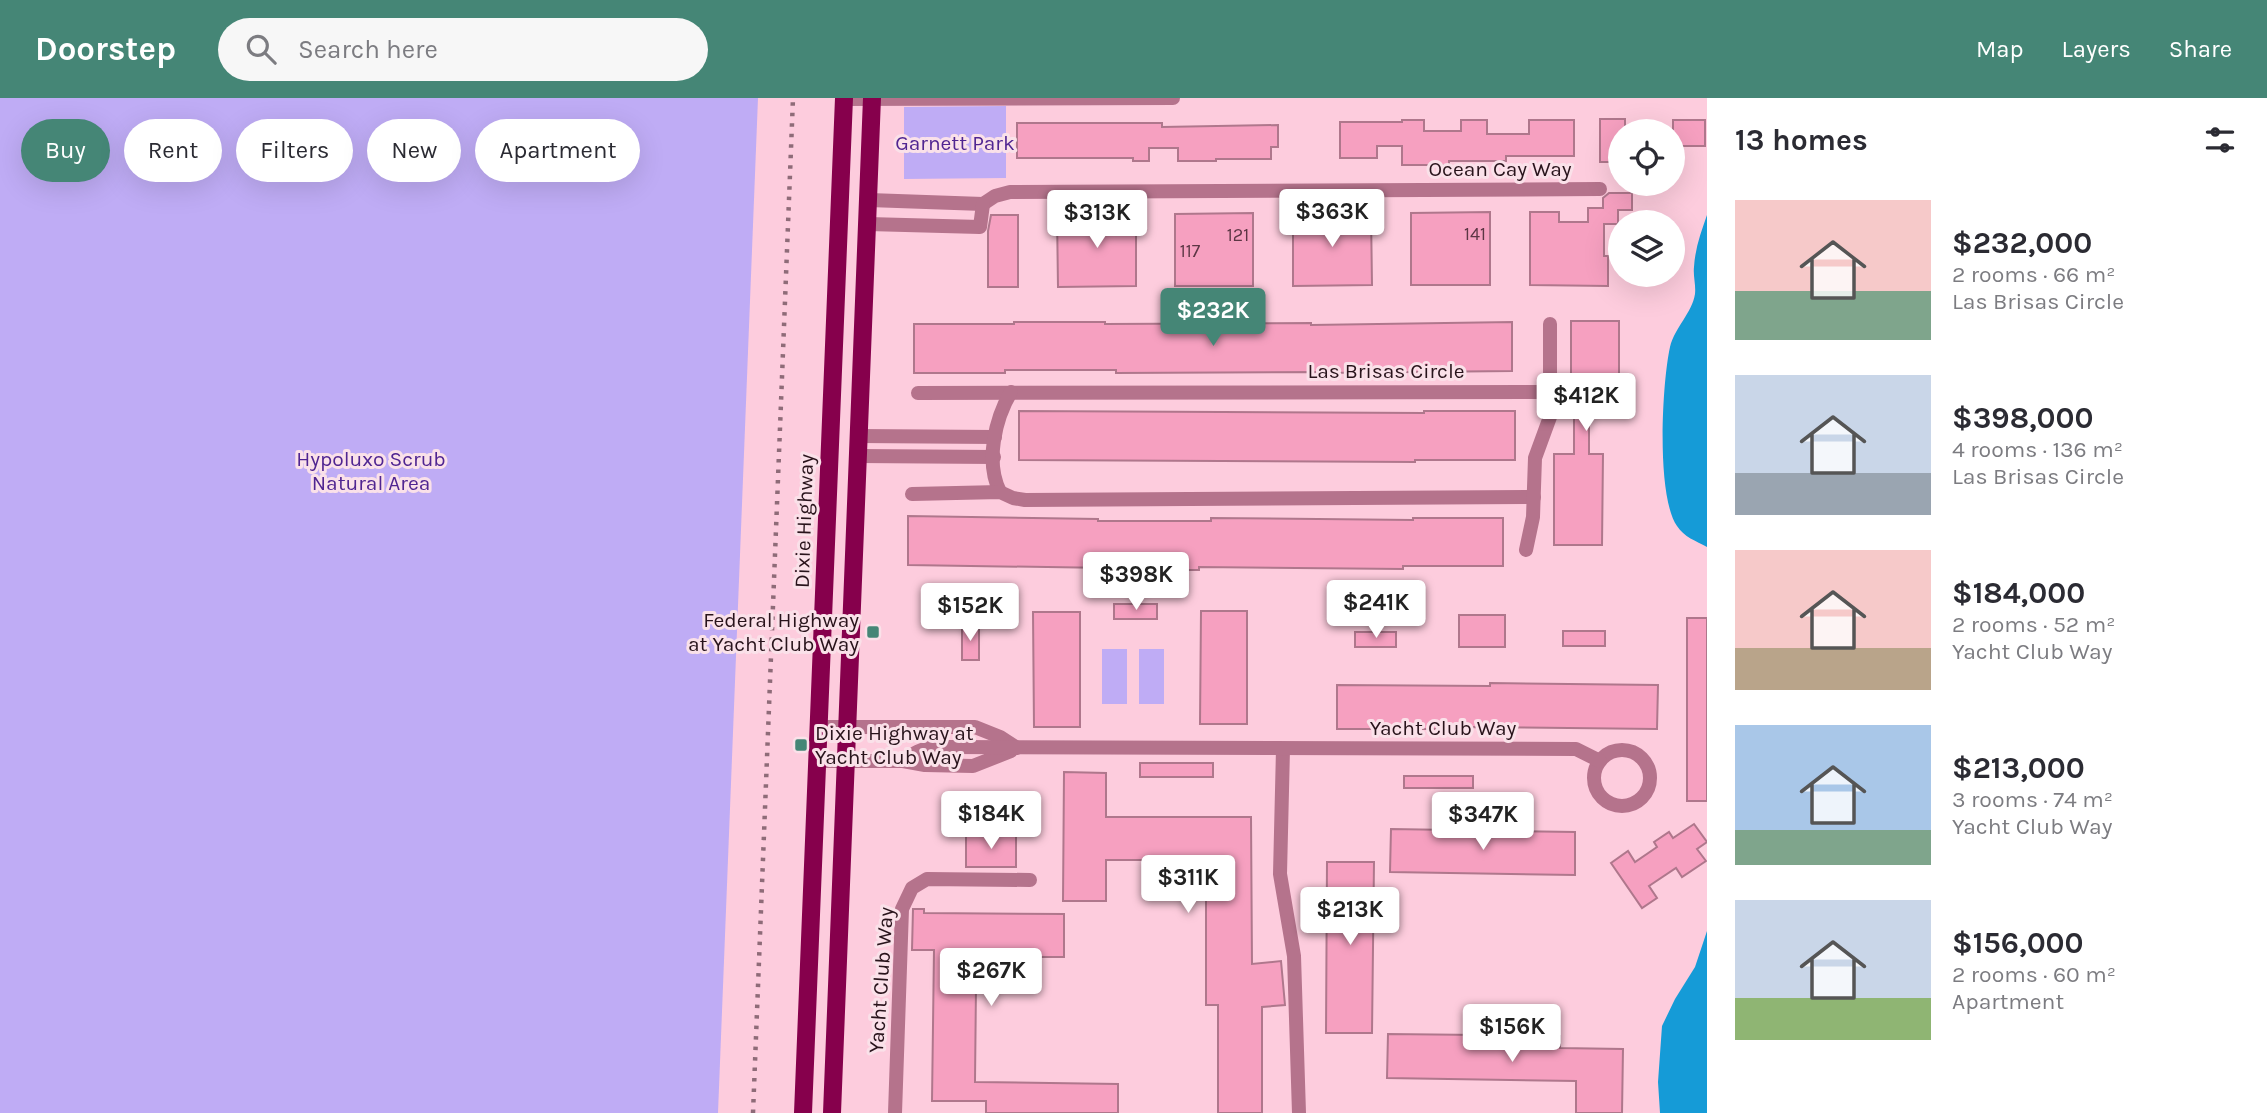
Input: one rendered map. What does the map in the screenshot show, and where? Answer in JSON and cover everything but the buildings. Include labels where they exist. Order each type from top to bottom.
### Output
[{"type":"main road","name":"Dixie Highway","points":[[803,1113],[844,99]]},
{"type":"main road","points":[[832,1113],[872,99]]},
{"type":"street","points":[[844,99],[1173,98]]},
{"type":"street","name":"Ocean Cay Way","points":[[869,200],[983,204],[995,196],[1010,192],[1600,190]]},
{"type":"street","points":[[868,224],[980,227],[983,204]]},
{"type":"street","points":[[1526,551],[1533,517],[1535,458],[1550,417],[1550,324]]},
{"type":"street","points":[[1000,492],[995,480],[995,437],[1000,416],[1012,391]]},
{"type":"street","name":"Las Brisas Circle","points":[[918,393],[1550,391]]},
{"type":"street","points":[[859,436],[995,437]]},
{"type":"street","points":[[859,456],[994,457]]},
{"type":"street","points":[[912,494],[1000,492],[1025,500],[1534,497]]},
{"type":"street","name":"Yacht Club Way","points":[[818,727],[975,727],[1018,748]]},
{"type":"street","points":[[942,765],[946,727]]},
{"type":"street","name":"Yacht Club Way","points":[[903,761],[927,747],[1576,749],[1600,761]]},
{"type":"street","name":"Yacht Club Way","points":[[817,761],[903,761],[925,765],[973,766],[1018,748]]},
{"type":"street","points":[[1283,749],[1280,874],[1294,956],[1299,1113]]},
{"type":"street","name":"Yacht Club Way","points":[[895,1113],[902,909],[912,888],[928,879],[1030,880]]},
{"type":"green space","name":"Hypoluxo Scrub Natural Area","points":[[0,98],[758,98],[718,1113],[0,1113]]},
{"type":"green space","name":"Garnett Park","points":[[1006,106],[1006,178],[904,179],[904,107]]},
{"type":"green space","points":[[1102,649],[1127,649],[1127,704],[1102,704]]},
{"type":"green space","points":[[1139,649],[1164,649],[1164,704],[1139,704]]},
{"type":"water","points":[[1707,215],[1707,547],[1683,533],[1670,511],[1663,466],[1663,412],[1670,347],[1693,301],[1696,254]]},
{"type":"water","points":[[1707,931],[1707,1113],[1660,1113],[1658,1082],[1662,1026],[1695,967]]},
{"type":"railway","points":[[753,1113],[793,98]]},
{"type":"place","name":"Federal Highway at Yacht Club Way","points":[[873,632]]},
{"type":"place","name":"Dixie Highway at Yacht Club Way","points":[[801,745]]}]
